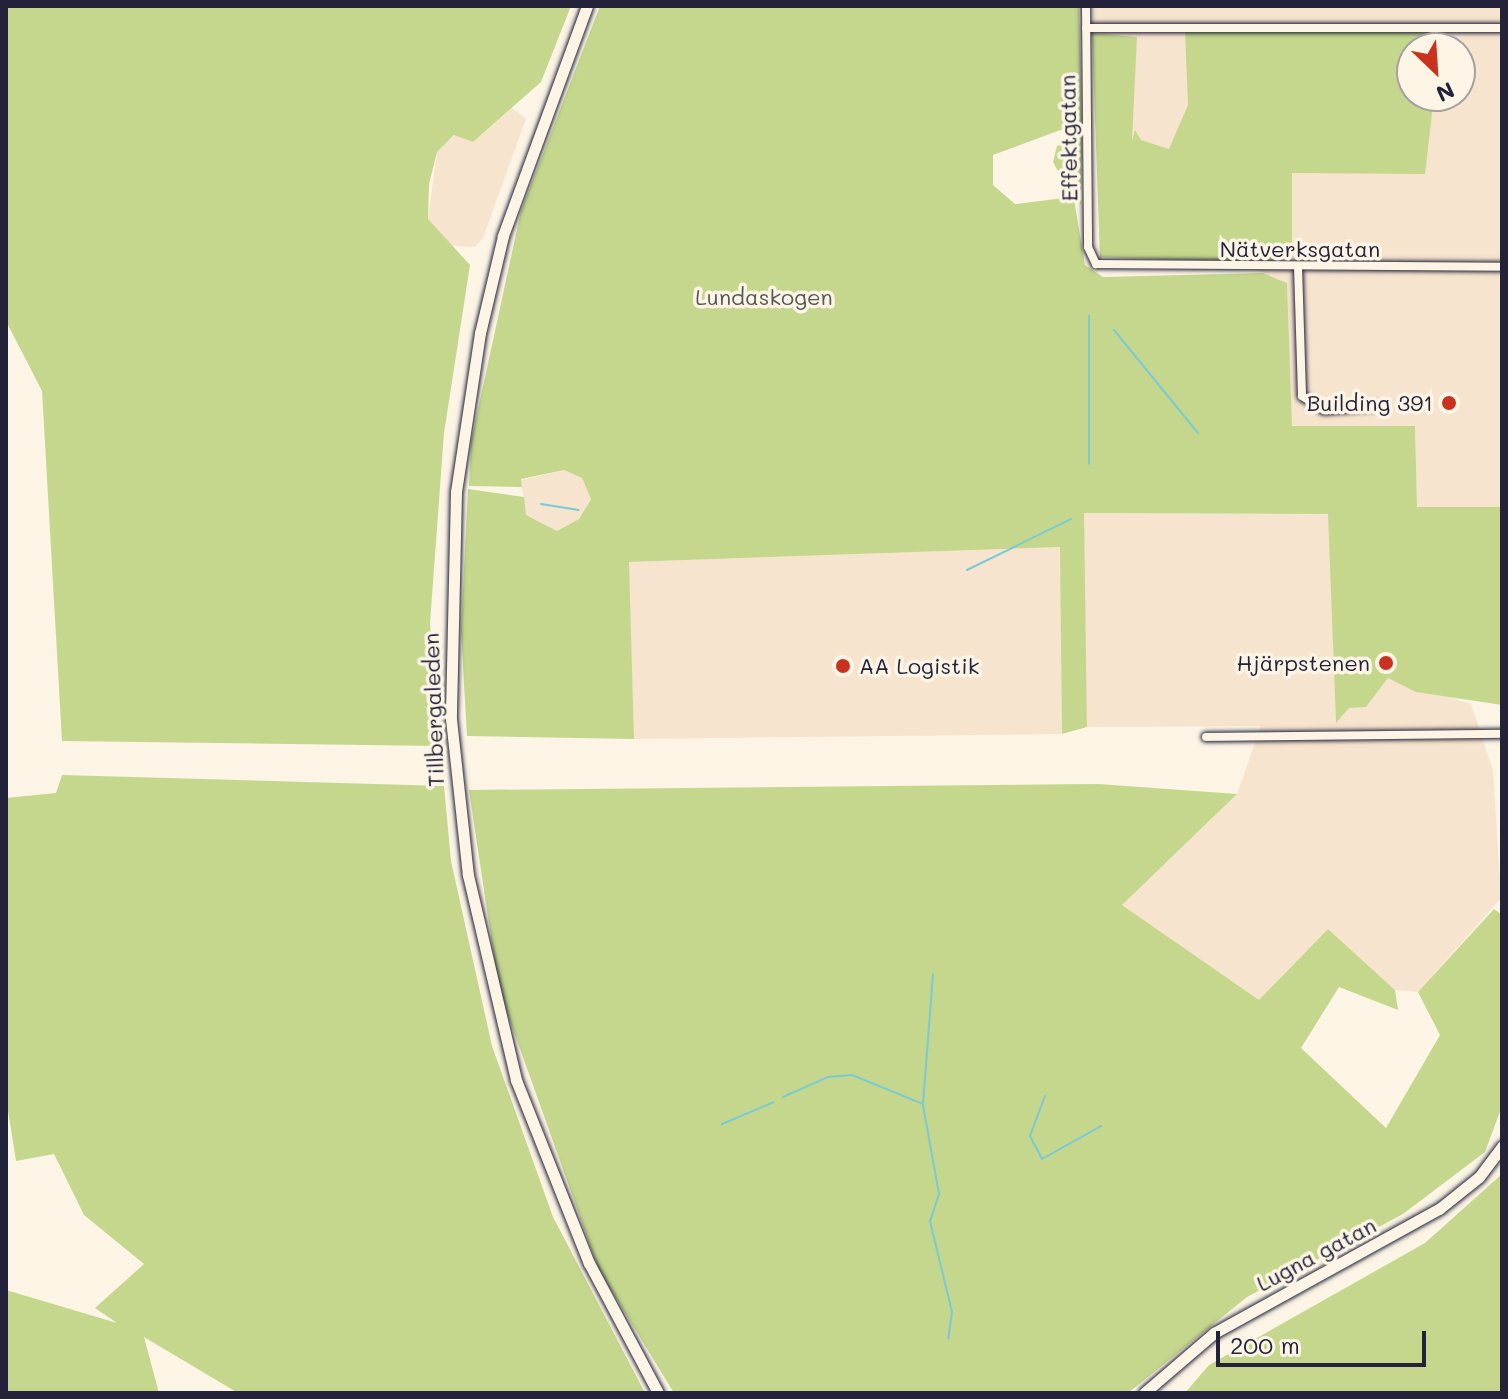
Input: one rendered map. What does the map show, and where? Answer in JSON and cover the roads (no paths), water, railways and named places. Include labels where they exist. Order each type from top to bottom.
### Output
[{"type":"main road","name":"Tillbergaleden","points":[[587,6],[503,236],[480,333],[456,492],[451,719],[468,875],[516,1080],[584,1251],[658,1393]]},
{"type":"main road","name":"Lugna gatan","points":[[1144,1393],[1214,1333],[1439,1209],[1502,1146]]},
{"type":"street","name":"Effektgatan","points":[[1086,6],[1088,247],[1098,265]]},
{"type":"street","points":[[1086,28],[1502,28]]},
{"type":"street","name":"Nätverksgatan","points":[[1098,265],[1502,267]]},
{"type":"street","points":[[1298,267],[1302,396],[1324,410],[1375,406]]},
{"type":"street","points":[[1206,737],[1502,734]]},
{"type":"waterway","points":[[1089,316],[1089,464]]},
{"type":"waterway","points":[[1114,330],[1198,433]]},
{"type":"waterway","points":[[541,504],[579,510]]},
{"type":"waterway","points":[[967,570],[1071,519]]},
{"type":"waterway","points":[[783,1097],[828,1077],[852,1075],[923,1104],[933,974]]},
{"type":"waterway","points":[[1045,1096],[1030,1136],[1042,1159],[1101,1126]]},
{"type":"waterway","points":[[722,1124],[774,1102]]},
{"type":"waterway","points":[[923,1105],[939,1194],[930,1221],[952,1312],[948,1339]]},
{"type":"place","name":"Building 391","points":[[1449,403]]},
{"type":"place","name":"Hjärpstenen","points":[[1386,663]]},
{"type":"place","name":"AA Logistik","points":[[843,666]]},
{"type":"park label","name":"Lundaskogen","points":[[764,297]]}]
